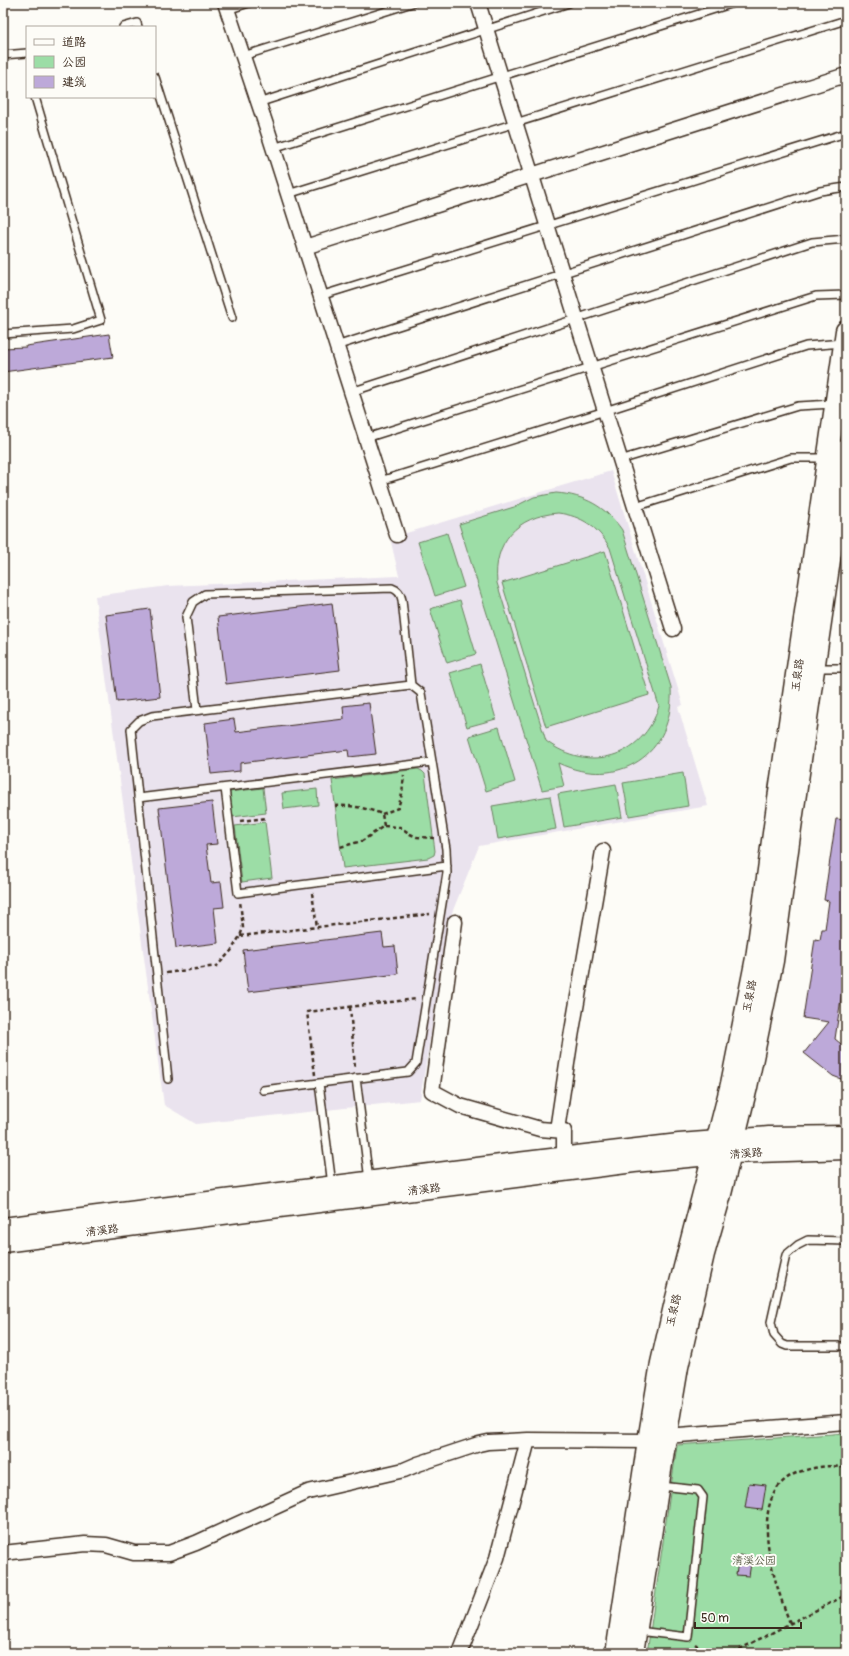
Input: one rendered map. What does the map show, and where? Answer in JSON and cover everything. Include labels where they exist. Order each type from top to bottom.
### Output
[{"type":"main road","name":"玉泉路","points":[[724,1147],[761,1025],[783,895],[790,828],[815,668],[841,453],[836,404],[845,337]]},
{"type":"main road","name":"玉泉路","points":[[616,1653],[657,1439],[678,1367],[724,1147],[744,1021],[756,958],[774,826],[841,453]]},
{"type":"main road","name":"玉泉路","points":[[633,1653],[658,1486],[657,1439]]},
{"type":"street","points":[[478,3],[672,630]]},
{"type":"street","points":[[226,6],[397,535]]},
{"type":"street","points":[[305,247],[846,75]]},
{"type":"street","points":[[557,1130],[571,1037],[603,851]]},
{"type":"street","points":[[455,922],[432,1091],[460,1106],[540,1129],[564,1131],[564,1157]]},
{"type":"street","name":"清溪路","points":[[3,1227],[369,1180],[564,1157],[724,1147],[846,1135]]},
{"type":"street","name":"清溪路","points":[[3,1243],[634,1163],[724,1147],[846,1150]]},
{"type":"street","points":[[3,1553],[85,1544],[106,1546],[134,1553],[169,1553],[196,1543],[308,1492],[404,1470],[479,1444],[528,1440],[657,1439],[846,1422]]},
{"type":"street","points":[[460,1653],[497,1558],[528,1440]]},
{"type":"lane","points":[[226,6],[249,3]]},
{"type":"lane","points":[[243,56],[412,3]]},
{"type":"lane","points":[[258,103],[569,3]]},
{"type":"lane","points":[[273,148],[734,3]]},
{"type":"lane","points":[[288,194],[846,20]]},
{"type":"lane","points":[[126,26],[136,23],[138,26]]},
{"type":"lane","points":[[3,55],[26,55]]},
{"type":"lane","points":[[156,80],[232,318]]},
{"type":"lane","points":[[3,334],[73,329],[101,320],[35,98]]},
{"type":"lane","points":[[320,296],[846,133]]},
{"type":"lane","points":[[336,346],[820,191],[846,186]]},
{"type":"lane","points":[[351,392],[812,242],[846,239]]},
{"type":"lane","points":[[366,438],[816,296],[846,295]]},
{"type":"lane","points":[[380,481],[605,411],[806,346],[845,337]]},
{"type":"lane","points":[[620,460],[798,406],[836,404]]},
{"type":"lane","points":[[634,507],[791,458],[841,453]]},
{"type":"lane","points":[[197,710],[186,617],[193,602],[205,594],[384,588],[395,589],[401,596],[402,600],[411,686]]},
{"type":"lane","points":[[815,668],[846,668]]},
{"type":"lane","points":[[168,1079],[131,729],[145,717],[411,686],[421,693],[444,837],[447,866],[416,1063],[408,1072],[263,1090]]},
{"type":"lane","points":[[138,798],[432,762]]},
{"type":"lane","points":[[225,788],[238,893],[447,866]]},
{"type":"lane","points":[[356,1078],[369,1180]]},
{"type":"lane","points":[[317,1083],[332,1185]]},
{"type":"lane","points":[[846,1240],[808,1240],[798,1245],[786,1255],[771,1322],[774,1335],[782,1344],[787,1346],[846,1346]]},
{"type":"lane","points":[[637,1631],[688,1637],[703,1496],[698,1490],[658,1486]]},
{"type":"path","points":[[335,806],[357,807],[382,814],[398,808],[404,782],[403,766]]},
{"type":"path","points":[[382,814],[384,826]]},
{"type":"path","points":[[229,822],[267,818]]},
{"type":"path","points":[[340,847],[362,842],[384,826],[400,827],[417,837],[444,837]]},
{"type":"path","points":[[311,883],[316,927]]},
{"type":"path","points":[[157,974],[217,966],[231,951],[243,928],[238,893]]},
{"type":"path","points":[[240,936],[440,912]]},
{"type":"path","points":[[317,1083],[307,1012],[427,998]]},
{"type":"path","points":[[350,1007],[356,1078]]},
{"type":"path","points":[[790,1624],[774,1571],[767,1538],[766,1521],[771,1500],[783,1483],[798,1471],[820,1466],[846,1468]]},
{"type":"path","points":[[726,1653],[738,1650],[846,1595]]},
{"type":"path","points":[[688,1637],[699,1648],[707,1653]]},
{"type":"shaded area","points":[[611,471],[683,705],[678,707],[708,806],[479,846],[449,920],[420,1100],[196,1124],[164,1105],[95,596],[168,586],[399,576],[390,538]]},
{"type":"green space","points":[[556,493],[576,496],[602,509],[622,530],[671,687],[670,711],[663,732],[653,748],[638,761],[621,769],[602,772],[580,771],[558,763],[564,786],[542,790],[459,524],[514,507],[534,497]],"holes":[[[558,513],[582,520],[595,528],[610,548],[659,706],[651,724],[640,738],[627,749],[612,755],[596,758],[579,756],[562,751],[546,741],[497,583],[499,555],[511,534],[531,519],[543,515]]]},
{"type":"green space","points":[[447,533],[464,587],[435,596],[418,542]]},
{"type":"green space","points":[[605,551],[649,695],[546,727],[502,583]]},
{"type":"green space","points":[[460,600],[476,654],[447,663],[430,609]]},
{"type":"green space","points":[[480,664],[496,719],[467,727],[450,673]]},
{"type":"green space","points":[[499,727],[515,782],[486,791],[469,736]]},
{"type":"green space","points":[[418,769],[425,774],[435,851],[434,855],[428,858],[343,868],[332,780]]},
{"type":"green space","points":[[683,773],[688,806],[629,816],[623,783]]},
{"type":"green space","points":[[616,784],[622,817],[564,827],[558,794]]},
{"type":"green space","points":[[263,788],[266,813],[232,817],[229,792]]},
{"type":"green space","points":[[317,789],[318,805],[284,809],[282,793]]},
{"type":"green space","points":[[550,796],[556,829],[498,839],[492,806]]},
{"type":"green space","points":[[265,822],[272,878],[242,882],[235,826]]},
{"type":"green space","name":"清溪公园","points":[[846,1433],[846,1653],[647,1653],[677,1445]]},
{"type":"building","points":[[109,334],[113,357],[3,372],[3,348],[26,347]]},
{"type":"building","points":[[332,603],[340,670],[226,684],[218,617]]},
{"type":"building","points":[[150,609],[160,697],[117,702],[106,615]]},
{"type":"building","points":[[369,703],[376,754],[349,757],[348,750],[240,763],[240,771],[211,774],[205,723],[234,719],[236,732],[344,719],[343,706]]},
{"type":"building","points":[[212,802],[217,844],[206,845],[211,883],[221,882],[224,907],[214,908],[218,943],[176,948],[159,808]]},
{"type":"building","points":[[836,819],[846,820],[846,965],[835,1039],[846,1048],[846,1081],[833,1076],[804,1053],[829,1022],[803,1018],[815,939],[820,940],[822,929],[825,929],[829,901],[824,900]]},
{"type":"building","points":[[382,933],[384,947],[395,946],[398,974],[248,992],[243,950]]},
{"type":"building","points":[[749,1483],[766,1485],[762,1510],[745,1508]]},
{"type":"building","points":[[739,1555],[752,1557],[749,1576],[736,1575]]}]
